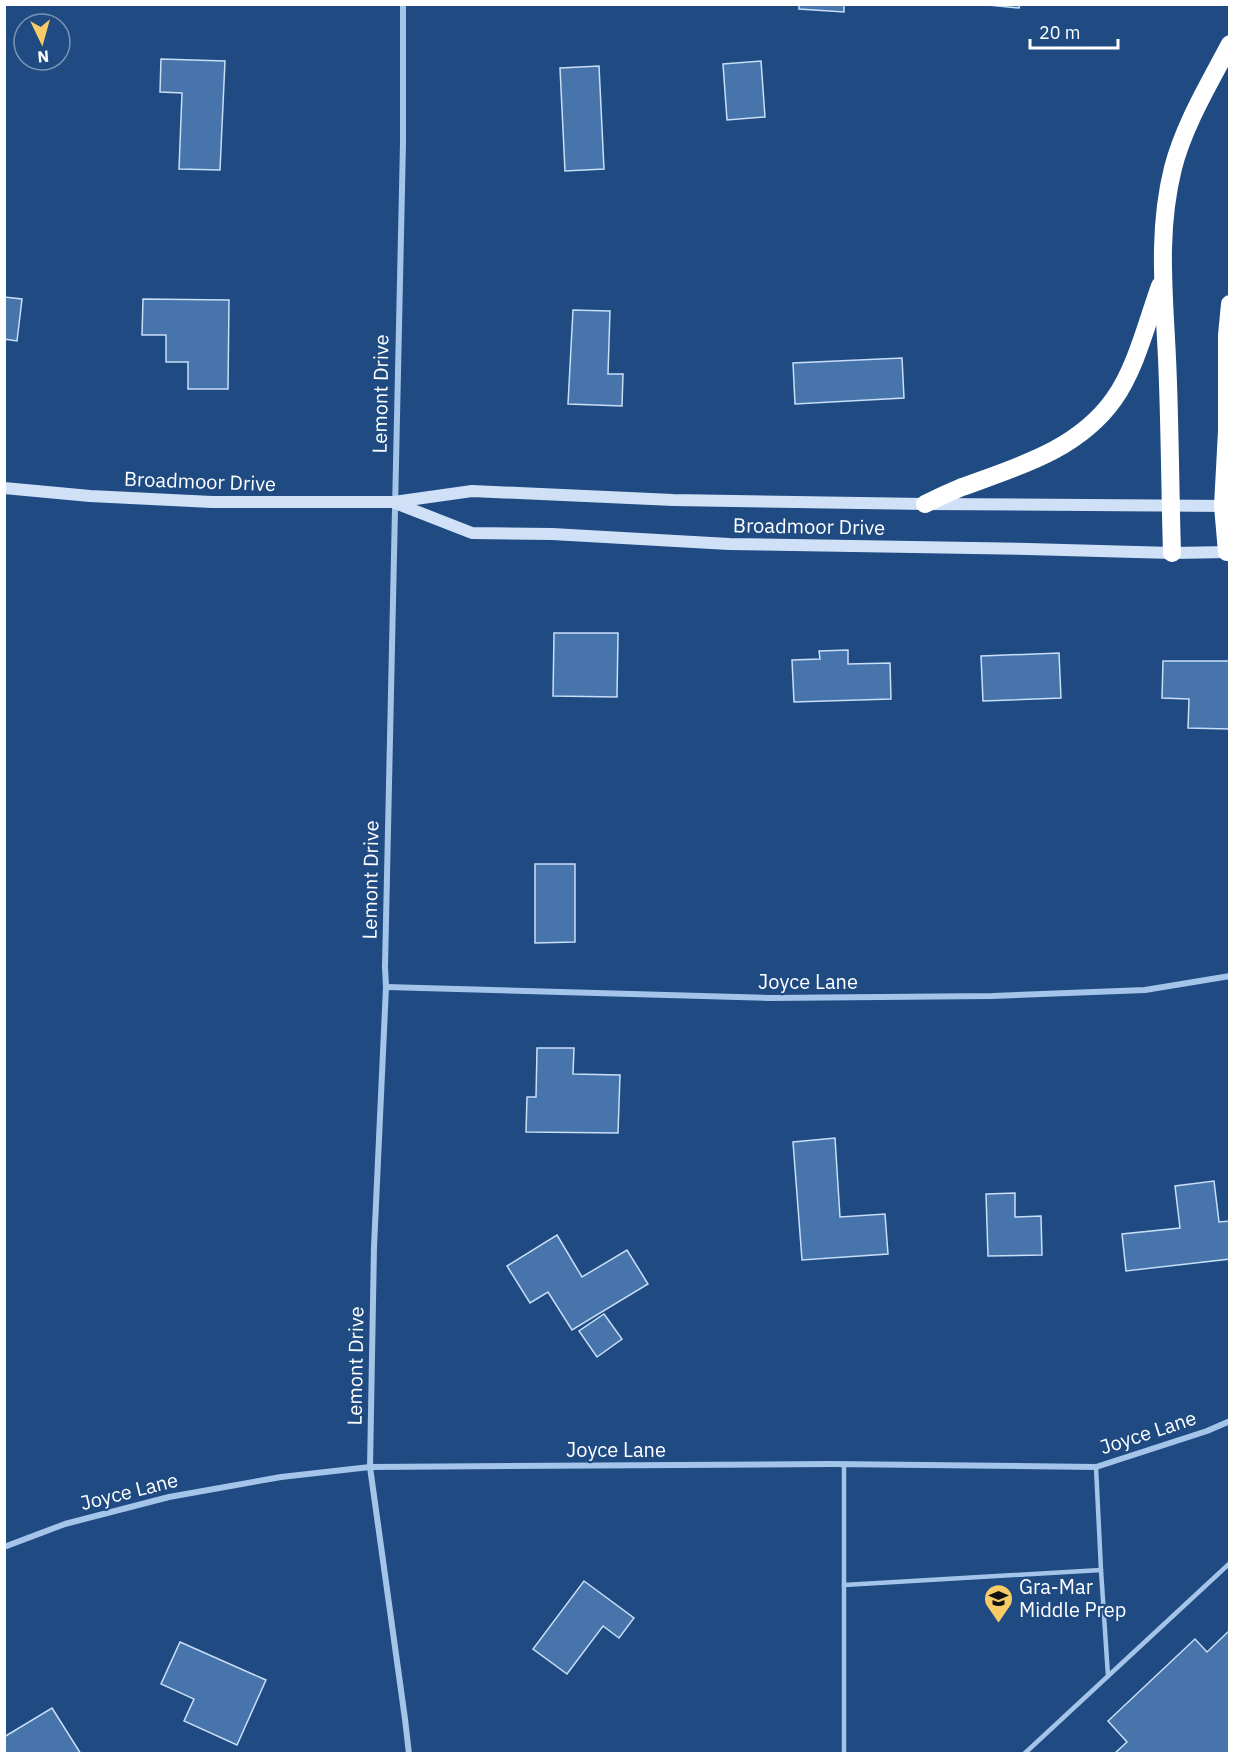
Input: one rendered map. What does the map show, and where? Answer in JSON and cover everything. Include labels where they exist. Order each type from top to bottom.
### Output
[{"type":"highway","points":[[1172,553],[1170,442],[1162,278],[1165,207],[1174,166],[1189,124],[1230,44]]},
{"type":"highway","points":[[925,504],[1035,460],[1072,440],[1096,419],[1113,400],[1124,381],[1137,351],[1162,278]]},
{"type":"highway","points":[[1228,552],[1227,335],[1230,304]]},
{"type":"main road","name":"Broadmoor Drive","points":[[4,488],[90,496],[212,502],[394,502],[472,491],[673,500],[1226,506]]},
{"type":"main road","name":"Broadmoor Drive","points":[[394,502],[472,533],[552,534],[734,544],[1172,553],[1228,552]]},
{"type":"street","name":"Lemont Drive","points":[[403,4],[403,142],[386,987],[374,1247],[370,1467],[409,1754]]},
{"type":"street","name":"Joyce Lane","points":[[386,987],[769,998],[946,996],[1145,990],[1230,976]]},
{"type":"street","name":"Joyce Lane","points":[[4,1547],[64,1524],[170,1497],[281,1477],[370,1467],[844,1464],[1096,1467],[1207,1431],[1230,1421]]},
{"type":"lane","points":[[844,1464],[844,1754]]},
{"type":"lane","points":[[1096,1467],[1108,1676]]},
{"type":"lane","points":[[1024,1754],[1230,1563]]},
{"type":"lane","points":[[844,1585],[1101,1570]]},
{"type":"building","points":[[799,4],[844,4],[844,12],[799,9]]},
{"type":"building","points":[[978,4],[1020,4],[1019,8]]},
{"type":"building","points":[[161,59],[225,61],[220,170],[179,169],[182,93],[160,92]]},
{"type":"building","points":[[761,61],[765,117],[727,120],[723,64]]},
{"type":"building","points":[[599,66],[604,169],[565,171],[560,68]]},
{"type":"building","points":[[4,297],[22,299],[17,341],[4,339]]},
{"type":"building","points":[[143,299],[229,300],[228,389],[188,389],[188,362],[166,362],[166,335],[142,335]]},
{"type":"building","points":[[573,310],[610,311],[608,374],[623,374],[622,406],[568,404]]},
{"type":"building","points":[[902,358],[904,398],[795,404],[793,363]]},
{"type":"building","points":[[554,633],[618,633],[617,697],[553,696]]},
{"type":"building","points":[[848,650],[848,664],[890,663],[891,699],[794,702],[792,660],[820,659],[819,651]]},
{"type":"building","points":[[1059,653],[1061,698],[983,701],[981,656]]},
{"type":"building","points":[[1163,661],[1230,661],[1230,729],[1188,728],[1189,699],[1162,698]]},
{"type":"building","points":[[535,864],[575,864],[575,942],[535,943]]},
{"type":"building","points":[[537,1048],[574,1048],[573,1074],[620,1075],[618,1133],[526,1132],[527,1097],[536,1097]]},
{"type":"building","points":[[835,1138],[840,1217],[885,1214],[888,1254],[802,1260],[793,1142]]},
{"type":"building","points":[[1214,1181],[1219,1222],[1230,1221],[1230,1259],[1126,1271],[1122,1234],[1180,1228],[1175,1186]]},
{"type":"building","points":[[1015,1193],[1015,1217],[1041,1216],[1042,1255],[988,1256],[986,1194]]},
{"type":"building","points":[[557,1235],[582,1277],[627,1250],[648,1284],[572,1330],[548,1292],[530,1303],[507,1266]]},
{"type":"building","points":[[604,1314],[622,1339],[597,1357],[579,1331]]},
{"type":"building","points":[[584,1581],[634,1618],[619,1638],[603,1626],[567,1674],[533,1649]]},
{"type":"building","points":[[1230,1630],[1230,1754],[1114,1754],[1127,1742],[1108,1721],[1195,1639],[1207,1652]]},
{"type":"building","points":[[180,1642],[266,1680],[237,1745],[184,1721],[194,1699],[161,1684]]},
{"type":"building","points":[[52,1708],[81,1754],[4,1754],[4,1737]]},
{"type":"place","name":"Gra-Mar Middle Prep","points":[[998,1624]]}]
